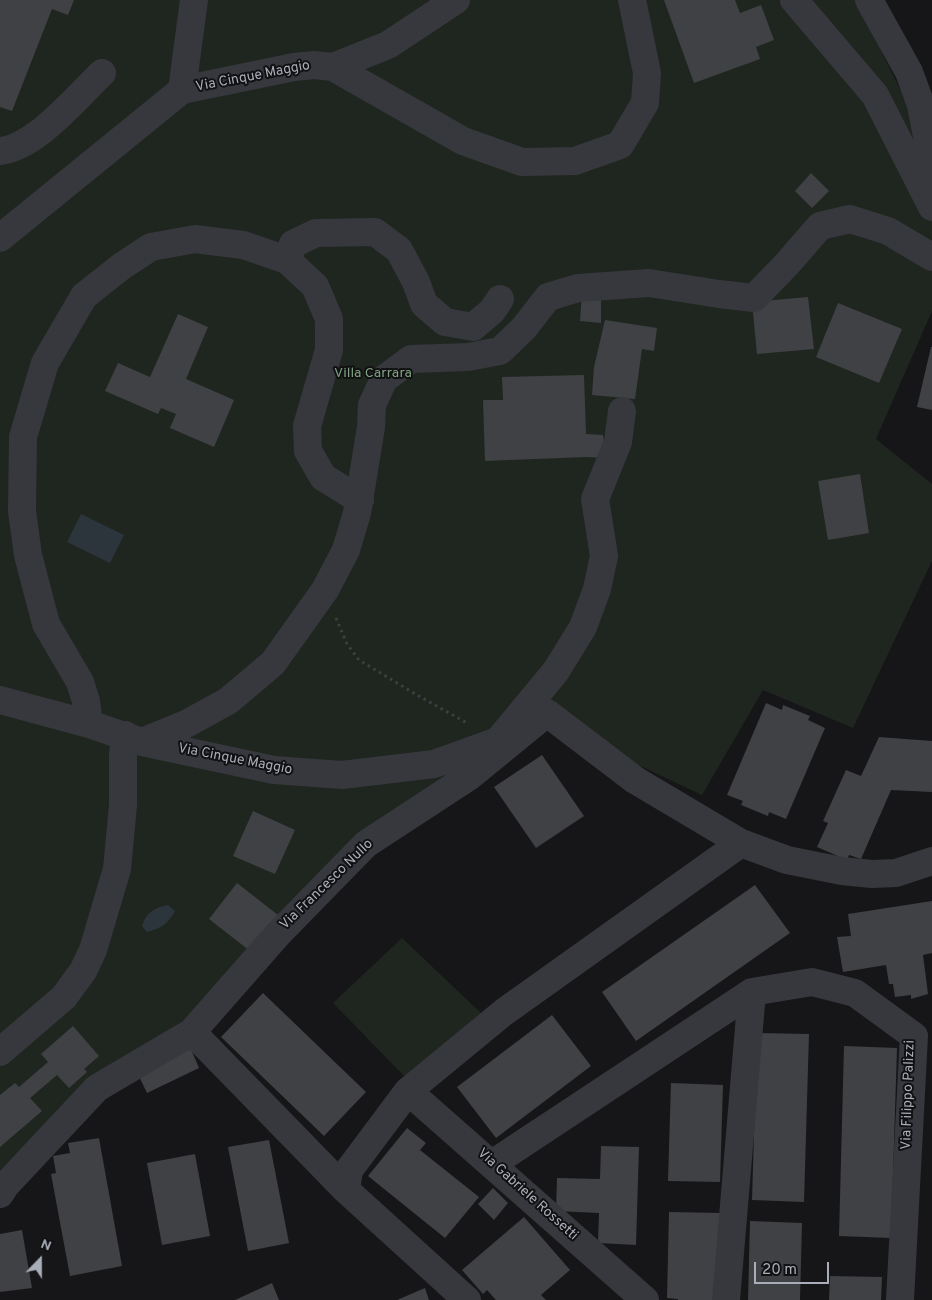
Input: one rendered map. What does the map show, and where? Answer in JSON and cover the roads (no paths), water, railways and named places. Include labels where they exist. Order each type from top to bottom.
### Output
[{"type":"street","name":"Via Cinque Maggio","points":[[182,90],[194,0]]},
{"type":"street","name":"Via Cinque Maggio","points":[[0,238],[182,90],[294,67],[314,65],[333,67],[388,45],[456,0]]},
{"type":"street","points":[[333,67],[463,141],[522,162],[575,161],[620,145],[645,103],[647,74],[632,0]]},
{"type":"street","points":[[794,0],[875,95],[932,206]]},
{"type":"street","points":[[869,0],[927,101],[932,162]]},
{"type":"street","points":[[0,151],[7,150],[43,131],[102,74]]},
{"type":"street","name":"Via Cinque Maggio","points":[[133,738],[186,724],[228,701],[273,663],[325,590],[346,550],[360,500],[372,405],[384,379],[411,359],[468,357],[500,351],[524,328],[548,297],[578,288],[649,283],[754,298],[820,226],[850,220],[888,231],[932,257]]},
{"type":"street","points":[[287,260],[293,244],[316,233],[375,232],[399,250],[416,282],[424,304],[445,322],[473,327],[492,311],[500,299]]},
{"type":"street","points":[[89,724],[86,701],[80,682],[46,624],[28,554],[22,511],[24,437],[45,363],[84,296],[122,266],[151,247],[195,239],[243,245],[287,260],[315,286],[329,319],[329,350],[307,426],[308,452],[323,477],[360,500]]},
{"type":"street","name":"Via Cinque Maggio","points":[[0,700],[133,738],[274,770],[342,775],[434,764],[498,741],[556,671],[583,627],[598,589],[604,556],[594,499],[618,442],[622,411]]},
{"type":"street","name":"Via Francesco Nullo","points":[[0,1194],[97,1088],[192,1032],[278,934],[366,844],[470,776],[547,713],[635,780],[741,843],[787,860],[842,871],[872,874],[896,873],[932,861]]},
{"type":"street","points":[[0,1052],[64,997],[82,972],[93,950],[117,869],[123,805],[123,754],[133,738]]},
{"type":"street","points":[[346,1190],[349,1170],[408,1091],[504,1012],[741,843]]},
{"type":"street","name":"Via Filippo Palizzi","points":[[492,1164],[752,992],[812,982],[855,992],[914,1036],[900,1300]]},
{"type":"street","points":[[726,1300],[752,992]]},
{"type":"street","points":[[192,1032],[346,1190],[467,1300]]},
{"type":"street","name":"Via Gabriele Rossetti","points":[[408,1091],[645,1300]]},
{"type":"park label","name":"Villa Carrara","points":[[373,374]]}]
